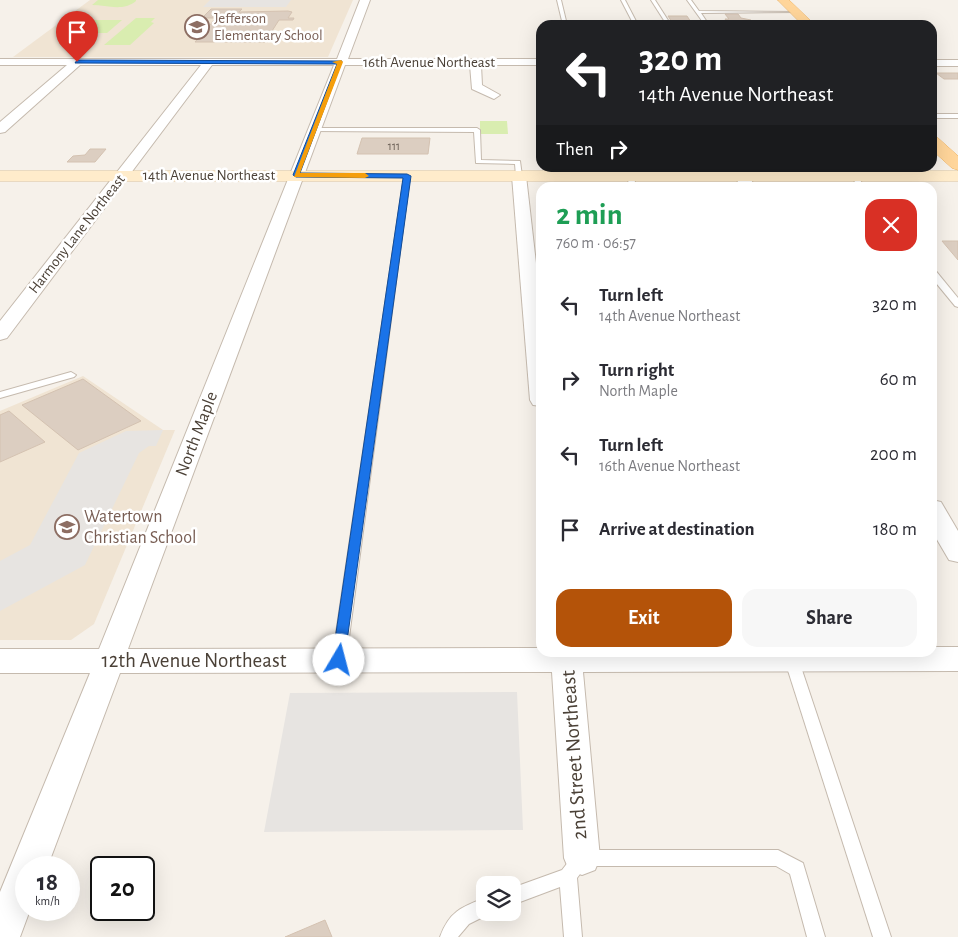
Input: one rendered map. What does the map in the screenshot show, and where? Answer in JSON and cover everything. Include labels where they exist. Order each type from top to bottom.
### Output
[{"type":"main road","points":[[783,0],[804,20]]},
{"type":"main road","points":[[937,146],[958,165]]},
{"type":"main road","name":"14th Avenue Northeast","points":[[0,176],[519,176],[639,177],[746,182],[779,172],[858,182],[958,176]]},
{"type":"street","name":"North Maple","points":[[34,856],[365,0]]},
{"type":"street","name":"16th Avenue Northeast","points":[[0,62],[536,62]]},
{"type":"street","points":[[0,129],[77,62]]},
{"type":"street","name":"Harmony Lane Northeast","points":[[0,334],[209,62]]},
{"type":"street","points":[[475,62],[476,87],[494,94]]},
{"type":"street","points":[[937,62],[958,63]]},
{"type":"street","points":[[519,176],[536,349]]},
{"type":"street","points":[[937,517],[958,553]]},
{"type":"street","name":"12th Avenue Northeast","points":[[0,660],[339,660],[536,657]]},
{"type":"street","name":"2nd Street Northeast","points":[[566,657],[575,867]]},
{"type":"street","name":"12th Avenue Northeast","points":[[846,657],[958,659]]},
{"type":"street","points":[[2,937],[15,903]]},
{"type":"lane","points":[[559,0],[564,20]]},
{"type":"lane","points":[[623,0],[633,20]]},
{"type":"lane","points":[[654,0],[666,20]]},
{"type":"lane","points":[[689,0],[704,20]]},
{"type":"lane","points":[[698,12],[796,12]]},
{"type":"lane","points":[[937,116],[955,116],[958,120]]},
{"type":"lane","points":[[314,130],[477,130],[478,162],[518,162],[519,176]]},
{"type":"lane","points":[[339,660],[407,176]]},
{"type":"lane","points":[[937,278],[958,304]]},
{"type":"lane","points":[[0,395],[71,375]]},
{"type":"lane","points":[[790,657],[882,937]]},
{"type":"lane","points":[[521,893],[575,867],[778,858],[797,869],[816,937]]},
{"type":"lane","points":[[572,937],[575,867]]},
{"type":"lane","points":[[449,937],[454,925],[466,914],[476,910]]},
{"type":"shaded area","name":"Jefferson Elementary School","points":[[90,0],[353,0],[328,57],[13,57]]},
{"type":"shaded area","points":[[210,0],[291,0],[286,7],[203,7]]},
{"type":"shaded area","name":"Watertown Christian School","points":[[83,376],[163,430],[175,430],[94,624],[71,640],[0,640],[0,411]]},
{"type":"shaded area","points":[[163,430],[156,446],[149,446],[139,453],[85,565],[0,611],[0,561],[30,545],[79,453],[126,431]]},
{"type":"shaded area","points":[[517,692],[523,830],[264,832],[290,693]]},
{"type":"green space","points":[[98,0],[136,1],[120,7],[92,5]]},
{"type":"green space","points":[[136,18],[155,18],[151,22],[154,23],[130,45],[104,45]]},
{"type":"green space","points":[[92,20],[122,20],[107,33],[76,33]]},
{"type":"green space","points":[[480,121],[507,121],[508,134],[480,134]]},
{"type":"building","points":[[211,9],[242,9],[239,12],[288,11],[292,12],[288,18],[294,18],[293,20],[279,20],[265,42],[195,42],[216,18],[202,18]]},
{"type":"building","points":[[725,14],[738,14],[741,18],[751,20],[725,19],[729,19]]},
{"type":"building","points":[[668,16],[687,16],[690,20],[671,20]]},
{"type":"building","points":[[937,73],[958,73],[958,79],[944,79]]},
{"type":"building","points":[[362,138],[430,138],[428,154],[357,154]]},
{"type":"building","points":[[90,149],[106,149],[95,162],[67,162],[73,156],[85,155]]},
{"type":"building","points":[[942,241],[958,241],[958,260]]},
{"type":"building","points":[[83,379],[141,421],[78,450],[22,405]]},
{"type":"building","points":[[9,411],[45,442],[0,462],[0,415]]},
{"type":"building","points":[[325,920],[332,937],[285,937]]},
{"type":"slow traffic","points":[[335,62],[341,62],[296,175],[365,176]]},
{"type":"place","name":"Jefferson Elementary School","points":[[197,27]]},
{"type":"place","name":"Watertown Christian School","points":[[67,527]]},
{"type":"route","points":[[77,62],[341,62],[296,175],[407,176],[339,660]]}]
